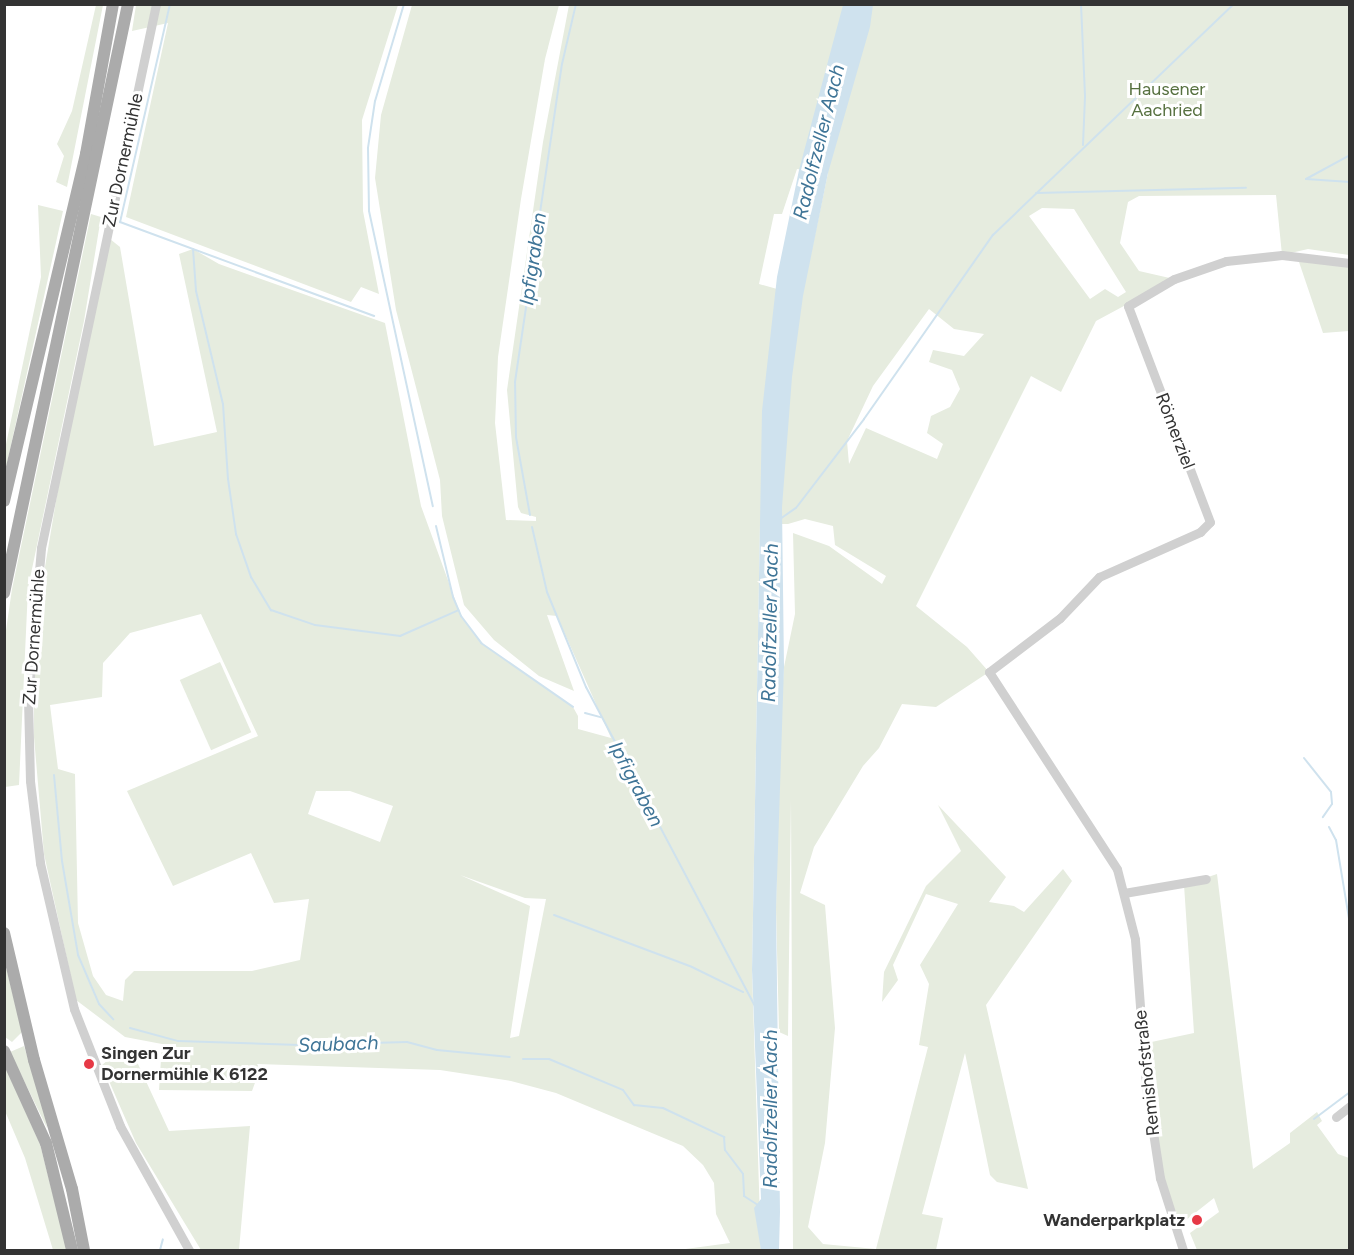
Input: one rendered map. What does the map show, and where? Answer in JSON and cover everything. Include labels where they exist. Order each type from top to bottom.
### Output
[{"type":"main road","points":[[88,174],[113,4]]},
{"type":"main road","points":[[4,593],[78,219],[128,4]]},
{"type":"main road","points":[[4,501],[78,219]]},
{"type":"main road","points":[[4,933],[31,1049],[72,1189],[84,1251]]},
{"type":"main road","points":[[4,1051],[46,1143],[72,1251]]},
{"type":"street","name":"Zur Dornermühle","points":[[156,4],[41,548],[28,699],[30,781],[40,863],[74,1009],[103,1087],[136,1161],[189,1251]]},
{"type":"street","name":"Römerziel","points":[[989,672],[1060,618],[1099,577],[1200,532],[1210,522],[1128,306],[1174,279],[1226,261],[1282,255],[1350,263]]},
{"type":"street","name":"Remishofstraße","points":[[989,672],[1106,847],[1124,893],[1135,939],[1152,1128],[1160,1178],[1183,1251]]},
{"type":"street","points":[[1124,893],[1206,879]]},
{"type":"street","points":[[1336,1117],[1350,1106]]},
{"type":"green space","points":[[96,5],[103,5],[67,187],[56,182],[64,156],[57,144],[72,111]]},
{"type":"green space","points":[[136,5],[398,5],[362,120],[363,211],[379,294],[361,287],[351,302],[126,217],[168,23],[132,31]]},
{"type":"green space","name":"Hausener Aachried","points":[[412,5],[559,5],[545,59],[521,199],[498,357],[495,423],[506,520],[536,521],[536,517],[521,513],[518,507],[507,390],[543,142],[569,5],[1349,5],[1349,255],[1308,249],[1282,255],[1276,195],[1139,196],[1128,202],[1120,243],[1139,271],[1174,279],[1096,321],[1061,392],[1031,376],[916,606],[967,647],[989,672],[936,707],[902,704],[879,748],[863,766],[814,847],[800,893],[825,905],[835,1028],[825,1143],[808,1227],[823,1244],[876,1249],[928,1047],[919,1045],[929,984],[920,965],[958,904],[926,894],[893,965],[898,980],[882,1002],[884,972],[926,886],[961,851],[938,805],[1006,877],[989,902],[1014,906],[1024,912],[1063,869],[1072,881],[986,1005],[1028,1189],[997,1182],[990,1175],[965,1053],[922,1214],[943,1218],[936,1250],[793,1250],[791,799],[788,1036],[779,1032],[776,909],[779,737],[784,667],[795,614],[793,533],[829,546],[882,584],[886,576],[835,545],[833,526],[805,519],[788,524],[760,524],[752,970],[761,1250],[678,1250],[730,1243],[716,1214],[714,1183],[703,1165],[683,1146],[556,1093],[511,1081],[440,1070],[257,1064],[260,1069],[252,1091],[159,1090],[162,1044],[125,1037],[76,1000],[44,854],[34,737],[34,673],[42,585],[60,477],[110,239],[120,247],[154,446],[217,432],[179,254],[193,249],[219,264],[385,323],[421,506],[461,616],[481,643],[573,707],[578,716],[578,729],[611,738],[557,616],[547,615],[574,691],[539,676],[494,640],[464,605],[442,516],[440,480],[396,310],[375,178],[381,115]],"holes":[[[797,169],[828,173],[802,296],[759,284],[774,214],[782,214]],[[1042,208],[1074,209],[1126,292],[1118,297],[1105,289],[1090,299],[1029,216]],[[929,309],[954,329],[984,334],[964,356],[933,350],[929,362],[952,370],[960,389],[950,407],[931,416],[927,433],[943,444],[937,459],[866,428],[849,464],[847,441],[873,386]],[[201,614],[258,736],[127,791],[173,886],[251,853],[274,903],[309,899],[300,960],[252,971],[134,971],[125,980],[123,1001],[106,995],[93,976],[78,923],[75,774],[58,769],[50,705],[102,697],[103,663],[130,633]],[[316,791],[350,791],[393,806],[380,842],[308,814]],[[460,875],[525,898],[546,899],[519,1036],[510,1038],[530,906]]]},
{"type":"green space","points":[[38,205],[63,211],[5,472],[5,449],[41,277]]},
{"type":"green space","points":[[91,214],[101,217],[84,321],[28,588],[19,785],[5,787],[4,644],[12,589]]},
{"type":"green space","points":[[1298,259],[1349,263],[1349,331],[1323,333]]},
{"type":"green space","points":[[220,662],[251,732],[211,750],[180,680]]},
{"type":"green space","points":[[1217,874],[1253,1169],[1290,1143],[1290,1133],[1317,1112],[1322,1121],[1317,1125],[1338,1154],[1349,1158],[1349,1250],[1197,1250],[1190,1233],[1219,1212],[1214,1198],[1176,1228],[1160,1178],[1142,1044],[1194,1033],[1184,885]]},
{"type":"green space","points":[[4,959],[22,1032],[12,1042],[5,1037]]},
{"type":"green space","points":[[24,1046],[45,1115],[47,1128],[10,1052]]},
{"type":"green space","points":[[132,1051],[169,1131],[250,1126],[239,1250],[201,1250],[136,1143],[102,1065],[114,1055]]},
{"type":"green space","points":[[4,1064],[40,1144],[67,1250],[53,1250],[25,1158],[5,1111]]},
{"type":"water","name":"Radolfzeller Aach","points":[[843,5],[873,5],[870,27],[828,173],[803,296],[792,377],[782,507],[784,667],[776,909],[779,1250],[761,1250],[754,1208],[761,1199],[752,970],[762,411],[777,277],[799,170]]},
{"type":"waterway","points":[[170,4],[120,222],[374,316]]},
{"type":"waterway","points":[[404,4],[375,101],[368,148],[369,211],[433,506]]},
{"type":"waterway","name":"Ipfigraben","points":[[530,515],[516,437],[515,382],[562,64],[576,4]]},
{"type":"waterway","points":[[1081,4],[1085,97],[1083,145]]},
{"type":"waterway","points":[[780,519],[796,508],[864,419],[993,235],[1234,4]]},
{"type":"waterway","points":[[1306,179],[1350,155]]},
{"type":"waterway","points":[[1306,179],[1350,182]]},
{"type":"waterway","points":[[1036,193],[1246,188]]},
{"type":"waterway","points":[[193,249],[196,291],[223,404],[228,479],[236,534],[251,577],[271,610],[315,625],[400,636],[459,610]]},
{"type":"waterway","points":[[436,526],[453,597],[461,616],[481,643],[573,707]]},
{"type":"waterway","name":"Ipfigraben","points":[[532,527],[547,592],[586,687],[757,1010]]},
{"type":"waterway","points":[[585,713],[600,717]]},
{"type":"waterway","points":[[1304,758],[1331,792],[1332,804],[1323,817]]},
{"type":"waterway","name":"Saubach","points":[[54,775],[62,861],[78,955],[99,1004],[113,1019]]},
{"type":"waterway","points":[[1329,827],[1336,840],[1350,925]]},
{"type":"waterway","points":[[554,915],[692,967],[743,992]]},
{"type":"waterway","name":"Saubach","points":[[130,1028],[178,1041],[300,1045],[407,1042],[437,1050],[510,1057]]},
{"type":"waterway","name":"Saubach","points":[[523,1059],[549,1059],[623,1090],[634,1105],[663,1108],[724,1137],[725,1150],[743,1174],[744,1196],[758,1205]]},
{"type":"waterway","points":[[1314,1119],[1350,1092]]},
{"type":"waterway","points":[[160,1250],[163,1239]]},
{"type":"place","name":"Singen Zur Dornermühle K 6122","points":[[89,1064]]},
{"type":"place","name":"Wanderparkplatz","points":[[1197,1220]]}]
